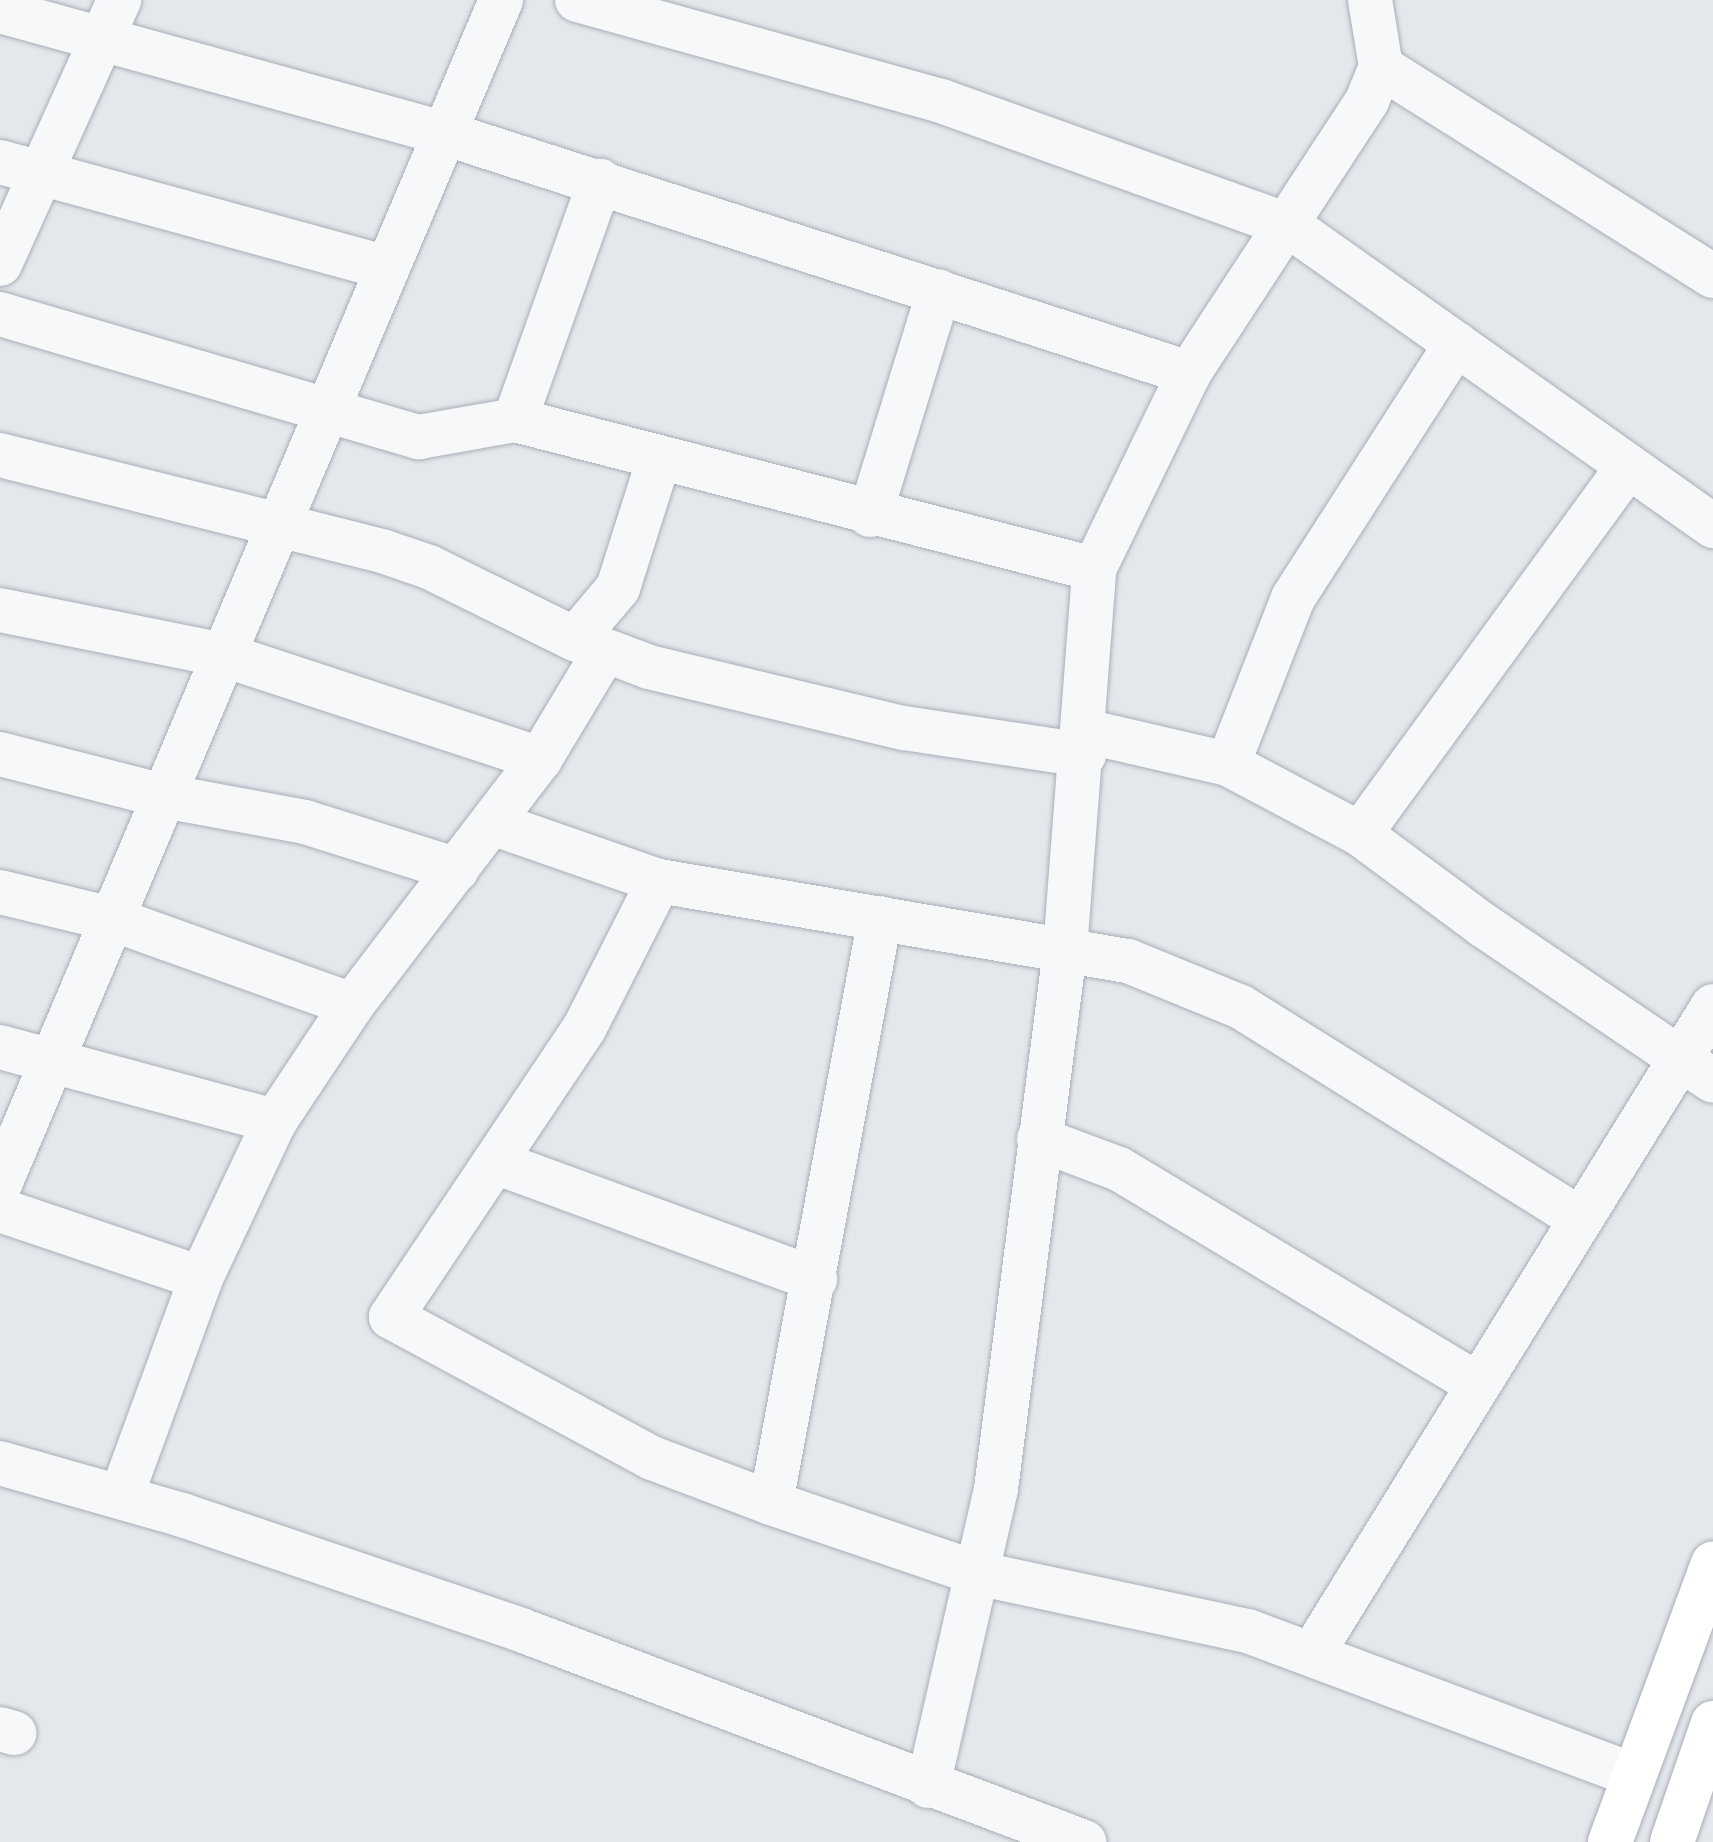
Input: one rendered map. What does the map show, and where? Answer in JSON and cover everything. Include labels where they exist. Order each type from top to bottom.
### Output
[{"type":"main road","points":[[1610,1842],[1713,1563]]},
{"type":"main road","points":[[1672,1842],[1713,1723]]},
{"type":"street","points":[[0,264],[20,168],[100,40],[119,0]]},
{"type":"street","points":[[0,1184],[501,0]]},
{"type":"street","points":[[577,0],[941,101],[1288,225],[1713,526]]},
{"type":"street","points":[[928,1786],[996,1489],[1065,950],[1084,743],[1094,569],[1189,373],[1367,101],[1381,67],[1370,0]]},
{"type":"street","points":[[0,11],[444,133],[1189,373]]},
{"type":"street","points":[[1381,67],[1713,276]]},
{"type":"street","points":[[20,168],[387,268]]},
{"type":"street","points":[[515,420],[600,181]]},
{"type":"street","points":[[870,515],[939,291]]},
{"type":"street","points":[[0,314],[419,437],[515,420],[870,515],[1094,569]]},
{"type":"street","points":[[1228,764],[1293,598],[1456,344]]},
{"type":"street","points":[[0,455],[280,524],[429,567],[590,645],[649,667],[904,728],[1084,743],[1228,764],[1360,834],[1696,1070]]},
{"type":"street","points":[[121,1497],[201,1278],[275,1121],[352,1005],[540,759],[618,588],[659,459]]},
{"type":"street","points":[[1360,834],[1628,467]]},
{"type":"street","points":[[0,610],[224,655],[540,759]]},
{"type":"street","points":[[0,754],[164,796],[305,822],[457,870]]},
{"type":"street","points":[[492,823],[659,881],[1128,961],[1241,1007],[1580,1219]]},
{"type":"street","points":[[659,881],[585,1027],[391,1317],[652,1458],[771,1503],[977,1573],[1248,1631],[1634,1775]]},
{"type":"street","points":[[0,892],[112,919],[352,1005]]},
{"type":"street","points":[[771,1503],[880,918]]},
{"type":"street","points":[[1312,1654],[1580,1219],[1696,1070],[1713,1006]]},
{"type":"street","points":[[0,1047],[275,1121]]},
{"type":"street","points":[[1039,1139],[1119,1169],[1478,1385]]},
{"type":"street","points":[[495,1162],[815,1279]]},
{"type":"street","points":[[0,1210],[201,1278]]},
{"type":"street","points":[[0,1463],[121,1497],[521,1630],[928,1786],[1084,1842]]}]
